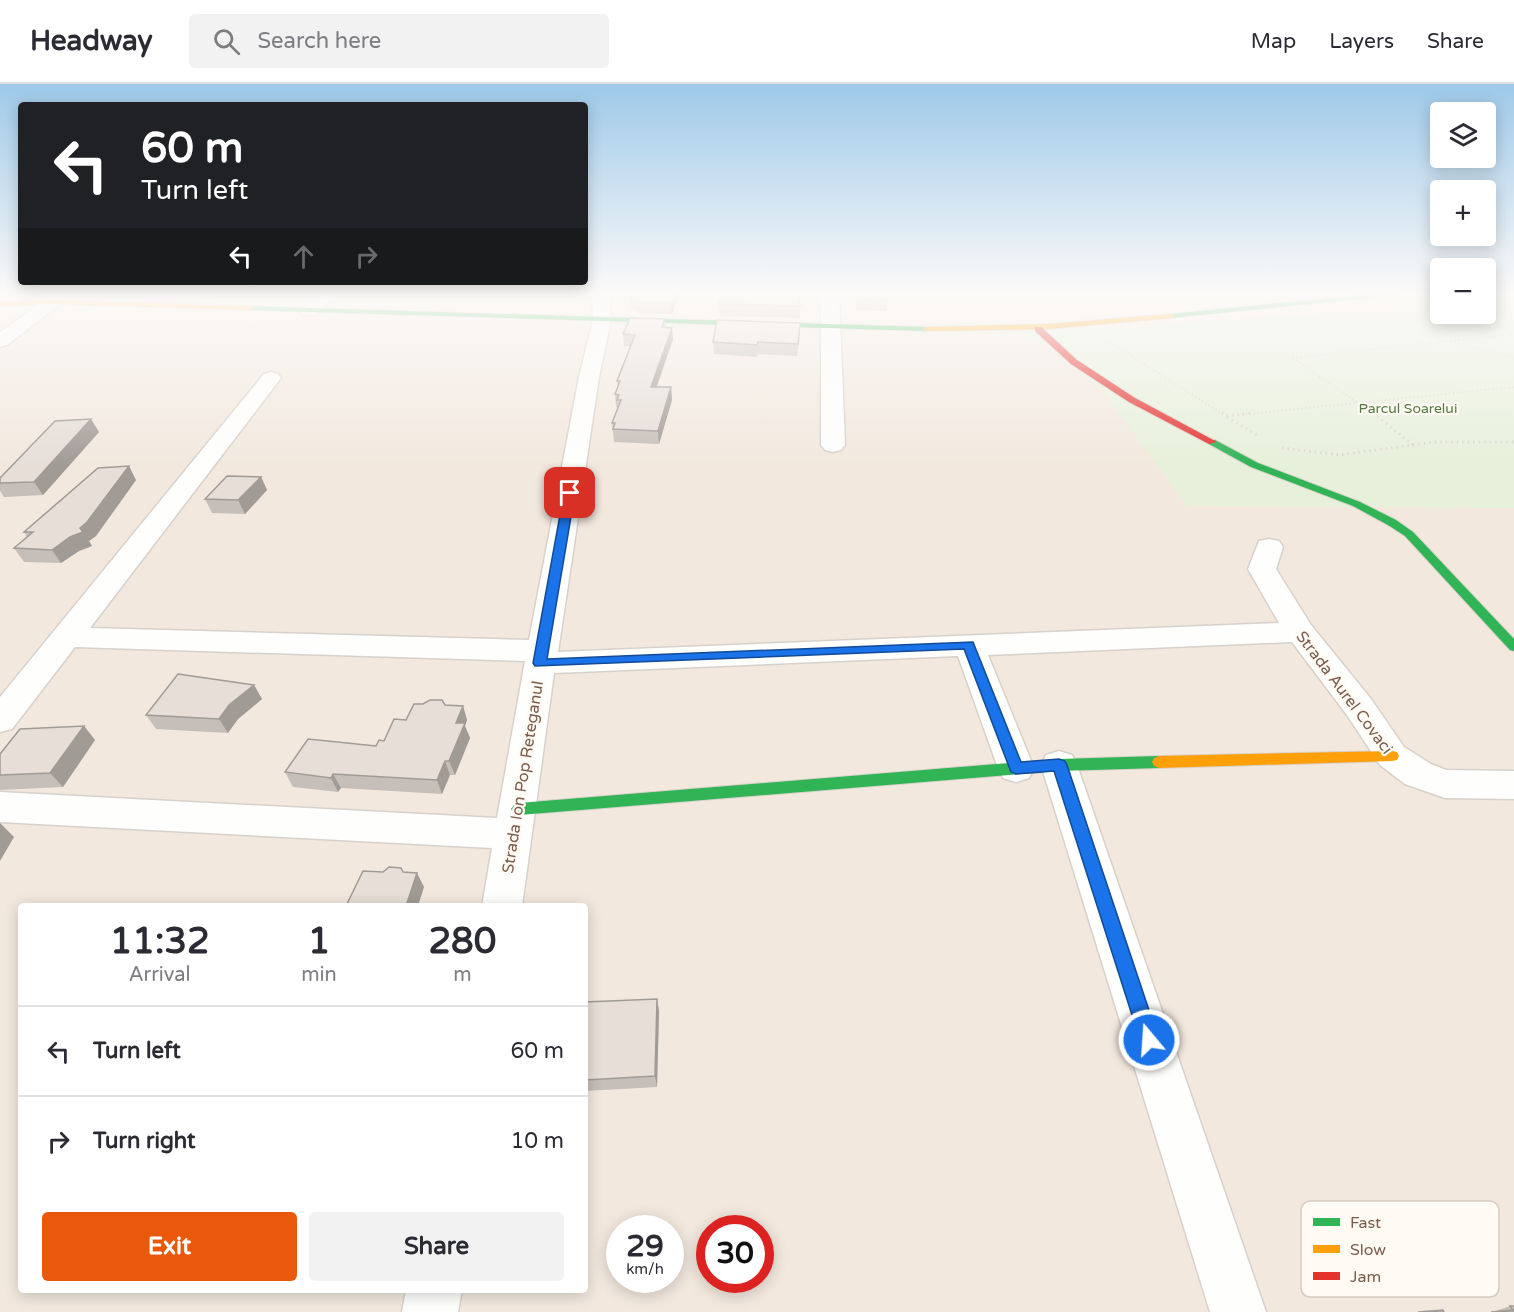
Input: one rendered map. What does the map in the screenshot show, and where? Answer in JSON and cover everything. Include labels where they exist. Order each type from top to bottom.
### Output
[{"type":"street","name":"Strada Ion Pop Reteganul","points":[[502,903],[541,657],[595,350]]},
{"type":"street","points":[[831,350],[833,445]]},
{"type":"street","points":[[1063,350],[1091,375],[1132,400],[1259,467],[1360,505],[1390,520],[1409,534],[1514,647]]},
{"type":"street","points":[[0,720],[271,378]]},
{"type":"street","name":"Strada Aurel Covaci","points":[[1269,547],[1262,568],[1300,632],[1359,707],[1392,756],[1418,774],[1445,784],[1514,785]]},
{"type":"street","points":[[65,637],[541,657],[969,645],[1300,632]]},
{"type":"street","points":[[969,645],[1038,766],[1238,1312]]},
{"type":"street","points":[[0,807],[516,821],[1038,766],[1392,756]]},
{"type":"street","points":[[430,1312],[433,1293]]},
{"type":"path","points":[[1124,350],[1258,436]]},
{"type":"path","points":[[1362,350],[1292,358],[1359,402],[1413,445]]},
{"type":"path","points":[[1484,350],[1514,358]]},
{"type":"path","points":[[1217,416],[1514,387]]},
{"type":"path","points":[[1281,448],[1339,455],[1434,442],[1514,441]]},
{"type":"shaded area","points":[[0,350],[1514,350],[1514,1312],[0,1312]]},
{"type":"green space","name":"Parcul Soarelui","points":[[1058,350],[1514,350],[1514,508],[1187,506],[1088,372]]},
{"type":"building","points":[[629,350],[664,350],[651,387],[671,387],[658,431],[613,429],[615,423],[612,423],[621,400],[617,400],[619,395],[615,394],[620,381],[617,381]]},
{"type":"building","points":[[91,419],[34,482],[0,483],[0,478],[55,421]]},
{"type":"building","points":[[129,466],[80,528],[83,532],[70,537],[52,550],[14,548],[33,532],[24,532],[98,468]]},
{"type":"building","points":[[227,476],[261,477],[238,500],[205,499]]},
{"type":"building","points":[[178,674],[254,685],[229,705],[219,719],[146,715]]},
{"type":"building","points":[[430,700],[442,700],[445,705],[463,706],[456,723],[465,723],[449,761],[445,761],[437,780],[333,774],[331,778],[285,772],[308,739],[376,746],[379,740],[384,741],[394,719],[406,720],[414,704],[423,704]]},
{"type":"building","points":[[84,726],[50,773],[0,775],[0,754],[20,729]]},
{"type":"building","points":[[389,867],[401,868],[403,872],[417,873],[407,903],[347,903],[363,871],[383,872]]},
{"type":"building","points":[[657,999],[655,1076],[588,1080],[588,1002]]},
{"type":"building","points":[[1510,1306],[1514,1306],[1514,1312],[1491,1312],[1513,1310]]},
{"type":"building","points":[[1443,1310],[1444,1312],[1418,1312]]},
{"type":"traffic: fast","points":[[1212,442],[1255,465],[1356,504],[1409,534],[1514,647]]},
{"type":"traffic: fast","points":[[519,809],[1059,765],[1159,762]]},
{"type":"traffic: slow","points":[[1159,762],[1392,756]]},
{"type":"traffic: jam","points":[[1061,350],[1074,362],[1132,400],[1212,442]]},
{"type":"route","points":[[570,493],[540,663],[969,645],[1016,768],[1059,765],[1149,1040]]}]
